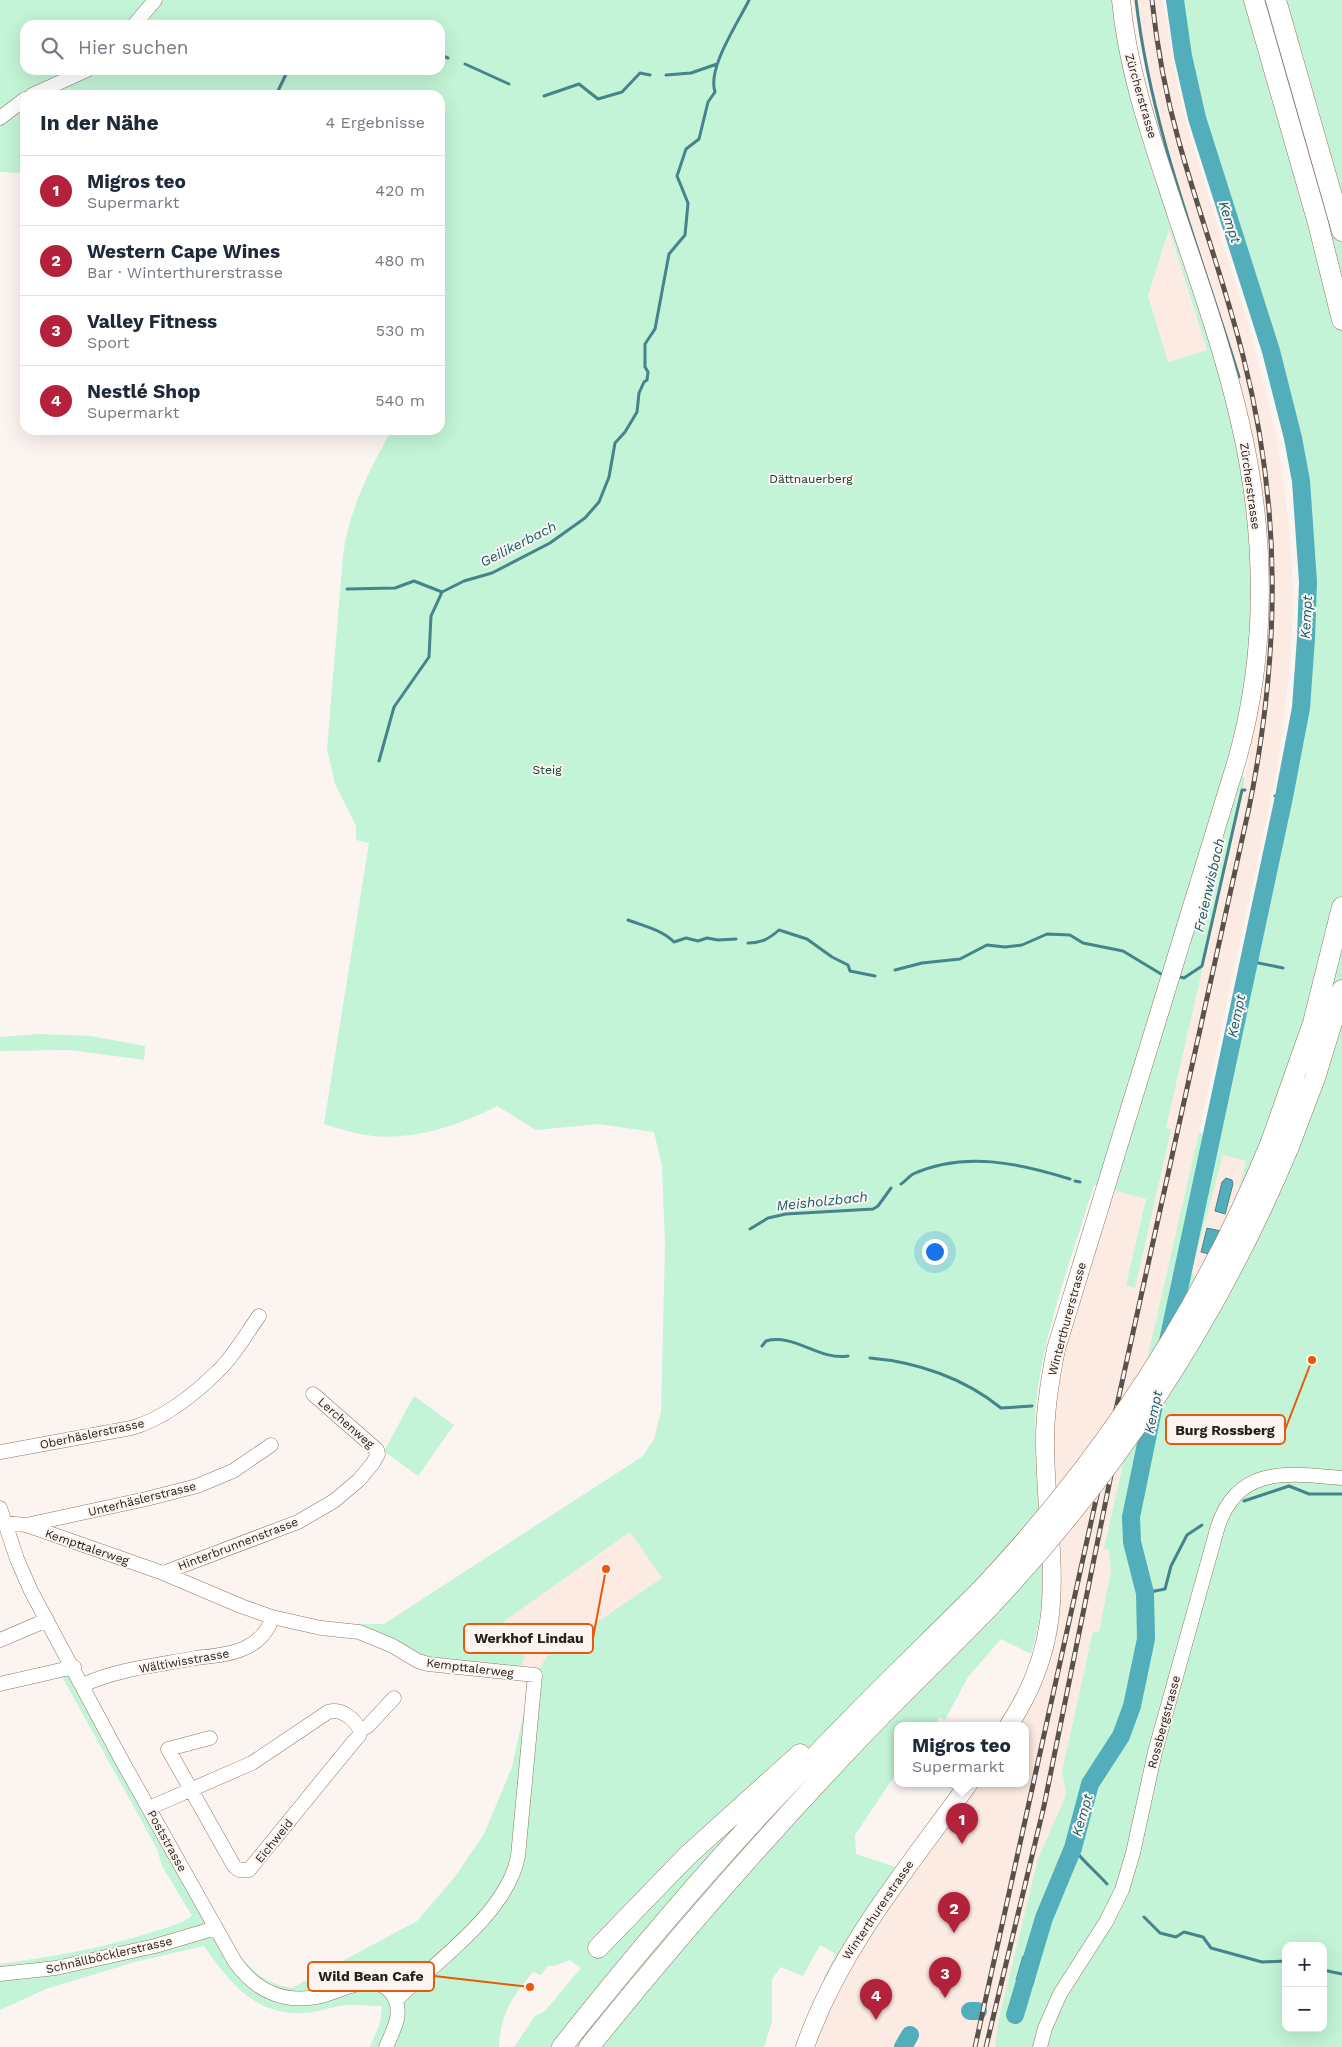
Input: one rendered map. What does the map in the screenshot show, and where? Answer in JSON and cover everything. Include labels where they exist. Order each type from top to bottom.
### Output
[{"type":"highway","points":[[1254,0],[1320,231],[1342,320]]},
{"type":"highway","points":[[1276,0],[1342,231]]},
{"type":"highway","points":[[1280,1146],[1342,907]]},
{"type":"highway","points":[[589,2047],[714,1898],[986,1598],[1018,1550],[1068,1491],[1142,1389],[1182,1324],[1219,1257],[1252,1188],[1280,1146],[1315,1078],[1342,990]]},
{"type":"highway","points":[[562,2047],[647,1943],[732,1845],[850,1720],[986,1598]]},
{"type":"highway","points":[[598,1948],[648,1894],[711,1834],[800,1754],[850,1720]]},
{"type":"highway","points":[[606,2047],[621,2025],[647,1976]]},
{"type":"main road","name":"Zürcherstrasse","points":[[1120,0],[1126,44],[1138,94],[1206,303],[1240,420],[1252,483],[1259,565],[1258,647],[1247,722],[1234,774],[1171,977]]},
{"type":"main road","name":"Winterthurerstrasse","points":[[1012,1722],[1029,1690],[1039,1665],[1048,1633],[1052,1604],[1053,1562],[1045,1434],[1047,1401],[1053,1364],[1067,1312],[1171,977]]},
{"type":"main road","name":"Winterthurerstrasse","points":[[805,2047],[827,1991],[852,1946],[966,1787]]},
{"type":"street","points":[[138,20],[155,0]]},
{"type":"street","points":[[43,90],[77,75]]},
{"type":"street","points":[[0,118],[20,103]]},
{"type":"street","name":"Oberhäslerstrasse","points":[[0,1452],[131,1428],[151,1421],[181,1402],[218,1371],[259,1316]]},
{"type":"street","name":"Lerchenweg","points":[[313,1394],[373,1446],[378,1454]]},
{"type":"street","name":"Unterhäslerstrasse","points":[[4,1523],[26,1525],[141,1501],[203,1484],[233,1471],[271,1445]]},
{"type":"street","name":"Hinterbrunnenstrasse","points":[[163,1573],[298,1522],[334,1501],[359,1480],[374,1463],[378,1454]]},
{"type":"street","name":"Rossbergstrasse","points":[[1040,2047],[1045,2028],[1060,1994],[1106,1922],[1122,1890],[1131,1860],[1154,1752],[1218,1526],[1226,1505],[1244,1488],[1268,1476],[1293,1474],[1342,1478]]},
{"type":"street","name":"Poststrasse","points":[[0,1508],[18,1562],[47,1620],[149,1808],[232,1957],[244,1974],[259,1987],[273,1994],[290,1998],[324,1995],[360,1983],[374,1982],[388,1988],[396,2000]]},
{"type":"street","name":"Kempttalerweg","points":[[26,1525],[163,1573],[272,1617],[321,1628],[359,1632],[391,1645],[418,1661],[428,1664],[535,1675],[518,1856],[514,1874],[504,1892],[468,1934],[396,2000]]},
{"type":"street","name":"Wältiwisstrasse","points":[[83,1685],[100,1678],[234,1652],[246,1648],[262,1636],[272,1617]]},
{"type":"street","points":[[0,1640],[47,1620]]},
{"type":"street","points":[[0,1684],[74,1667]]},
{"type":"street","name":"Eichweid","points":[[210,1738],[168,1749],[234,1866],[239,1870],[249,1870],[359,1736],[360,1730],[368,1726],[394,1698]]},
{"type":"street","points":[[149,1808],[252,1763],[328,1712],[334,1710],[342,1712],[357,1724],[360,1730]]},
{"type":"street","name":"Schnällböcklerstrasse","points":[[0,1974],[56,1968],[147,1948],[216,1928]]},
{"type":"street","points":[[386,2047],[397,2019],[396,2000]]},
{"type":"shaded area","points":[[1133,0],[1163,0],[1179,93],[1191,140],[1250,330],[1277,437],[1291,546],[1293,600],[1291,655],[1278,764],[1173,1252],[1104,1547],[1109,1549],[1111,1570],[1099,1632],[1093,1631],[1062,1771],[1066,1795],[1038,1859],[999,2018],[995,2047],[805,2047],[817,2014],[966,1787],[1029,1787],[1029,1722],[1022,1722],[1040,1688],[1047,1670],[1055,1641],[1061,1602],[1062,1566],[1050,1379],[1105,1188],[1146,1199],[1126,1285],[1135,1287],[1171,1130],[1166,1128],[1243,792],[1249,759],[1245,758],[1266,591],[1157,132]]},
{"type":"shaded area","points":[[1169,228],[1207,350],[1167,362],[1148,296]]},
{"type":"shaded area","points":[[1223,1154],[1246,1161],[1215,1281],[1191,1275]]},
{"type":"shaded area","points":[[630,1532],[662,1578],[548,1655],[535,1675],[520,1673],[503,1622]]},
{"type":"green space","name":"Dättnauerberg","points":[[0,0],[1121,0],[1223,360],[1259,571],[1234,774],[1245,777],[1243,792],[1166,1128],[1171,1130],[1135,1288],[1126,1285],[1146,1199],[1094,1185],[1068,1266],[1045,1349],[1036,1405],[1035,1429],[1042,1550],[1042,1598],[1031,1654],[1001,1639],[968,1677],[945,1720],[939,1717],[936,1722],[894,1722],[894,1777],[855,1835],[856,1854],[905,1870],[831,1983],[823,1979],[836,1954],[820,1945],[803,1976],[781,1967],[772,1979],[772,2022],[764,2047],[514,2047],[535,2016],[545,2011],[581,1968],[570,1960],[554,1966],[548,1966],[541,1975],[533,1972],[509,2006],[502,2025],[499,2047],[370,2047],[380,2023],[382,2006],[347,2005],[305,2013],[287,2013],[272,2009],[258,2003],[234,1984],[204,1946],[135,1962],[46,1989],[0,2010],[0,1964],[110,1944],[170,1926],[192,1916],[162,1866],[157,1849],[59,1671],[74,1667],[232,1957],[238,1953],[255,1972],[267,1980],[292,1988],[417,1921],[454,1878],[484,1834],[512,1767],[525,1707],[527,1674],[535,1675],[548,1655],[662,1578],[630,1532],[503,1622],[525,1635],[526,1648],[520,1673],[428,1664],[345,1630],[353,1624],[384,1624],[643,1456],[654,1439],[661,1412],[665,1246],[662,1166],[654,1132],[598,1124],[536,1130],[497,1106],[453,1125],[405,1136],[373,1136],[324,1124],[369,843],[356,840],[356,826],[335,784],[327,749],[343,556],[350,523],[361,491],[389,435],[445,435],[445,90],[20,90],[20,173],[0,172]],"holes":[[[1169,229],[1207,350],[1168,362],[1148,296]]]},
{"type":"green space","points":[[1181,0],[1342,0],[1342,2047],[995,2047],[999,2018],[1038,1859],[1066,1795],[1062,1771],[1093,1631],[1099,1632],[1111,1570],[1109,1550],[1104,1548],[1199,1132],[1218,1139],[1245,964],[1295,711],[1302,628],[1297,534],[1306,489],[1298,437],[1279,361],[1206,132],[1184,38]],"holes":[[[1223,1155],[1246,1161],[1215,1281],[1191,1274]]]},
{"type":"green space","points":[[41,1034],[91,1036],[145,1046],[144,1060],[70,1050],[0,1051],[0,1037]]},
{"type":"green space","points":[[414,1396],[454,1425],[418,1476],[384,1451]]},
{"type":"water","points":[[1226,1178],[1232,1180],[1233,1184],[1225,1214],[1215,1211],[1222,1182]]},
{"type":"water","points":[[1207,1228],[1221,1231],[1214,1255],[1201,1252]]},
{"type":"water","points":[[1023,1956],[1039,1960],[1033,1985],[1016,1980]]},
{"type":"waterway","name":"Geilikerbach","points":[[347,589],[395,588],[414,581],[442,592],[464,581],[492,573],[550,543],[585,518],[599,502],[609,477],[615,443],[625,432],[637,412],[639,393],[644,382],[647,380],[645,344],[655,329],[669,254],[685,235],[688,203],[677,176],[686,149],[699,139],[708,102],[715,92],[715,71],[719,58],[749,0]]},
{"type":"waterway","points":[[1136,0],[1143,48],[1165,144],[1239,377]]},
{"type":"waterway","name":"Kempt","points":[[1168,1341],[1284,797],[1301,708],[1308,582],[1301,481],[1293,438],[1271,351],[1197,118],[1183,56],[1175,0]]},
{"type":"waterway","points":[[465,64],[509,84]]},
{"type":"waterway","points":[[666,75],[691,73],[717,64]]},
{"type":"waterway","points":[[544,96],[579,84],[598,99],[622,92],[640,73],[650,75]]},
{"type":"waterway","points":[[278,90],[286,75]]},
{"type":"waterway","points":[[379,761],[394,707],[429,657],[431,616],[442,592]]},
{"type":"waterway","name":"Freienwisbach","points":[[1180,977],[1184,978],[1202,966],[1242,790],[1245,790]]},
{"type":"waterway","name":"Freienwisbach","points":[[1275,796],[1284,797]]},
{"type":"waterway","name":"Freienwisbach","points":[[628,920],[658,931],[674,942],[686,938],[698,941],[707,938],[718,940],[736,939]]},
{"type":"waterway","name":"Freienwisbach","points":[[748,943],[765,940],[779,930],[807,939],[832,957],[848,965],[850,971],[875,976]]},
{"type":"waterway","name":"Freienwisbach","points":[[895,970],[922,963],[960,959],[987,945],[1005,947],[1022,945],[1047,934],[1070,935],[1083,943],[1123,951],[1161,974]]},
{"type":"waterway","points":[[1249,961],[1283,968]]},
{"type":"waterway","name":"Meisholzbach","points":[[901,1184],[913,1174],[932,1167],[972,1161],[1011,1164],[1070,1179]]},
{"type":"waterway","name":"Meisholzbach","points":[[1075,1181],[1080,1182]]},
{"type":"waterway","name":"Meisholzbach","points":[[750,1229],[768,1218],[786,1214],[873,1209],[878,1206],[891,1188]]},
{"type":"waterway","points":[[762,1346],[766,1341],[787,1341],[827,1355],[848,1356]]},
{"type":"waterway","points":[[870,1358],[905,1363],[939,1373],[972,1388],[1001,1408],[1032,1406]]},
{"type":"waterway","name":"Kempt","points":[[1015,2015],[1044,1918],[1073,1848],[1090,1784],[1121,1736],[1132,1706],[1146,1639],[1145,1593],[1132,1542],[1131,1517],[1155,1400]]},
{"type":"waterway","points":[[1244,1501],[1289,1486],[1309,1494],[1342,1494]]},
{"type":"waterway","points":[[1145,1593],[1165,1589],[1171,1566],[1187,1535],[1202,1525]]},
{"type":"waterway","points":[[1073,1848],[1107,1884]]},
{"type":"waterway","points":[[1144,1917],[1160,1933],[1176,1937],[1184,1932],[1203,1937],[1211,1948],[1262,1962],[1282,1961]]},
{"type":"waterway","points":[[1327,1971],[1342,1974]]},
{"type":"waterway","name":"Kempt","points":[[970,2011],[978,2011]]},
{"type":"waterway","name":"Kempt","points":[[903,2047],[910,2035]]},
{"type":"railway","points":[[975,2047],[1249,808],[1267,694],[1272,582],[1270,525],[1265,469],[1256,413],[1236,329],[1174,125],[1162,72],[1152,0]]},
{"type":"railway","points":[[986,2047],[1044,1806],[1125,1406]]},
{"type":"place","name":"Burg Rossberg","points":[[1312,1360]]},
{"type":"place","name":"Werkhof Lindau","points":[[606,1569]]},
{"type":"place","name":"Migros teo","points":[[962,1844]]},
{"type":"place","name":"Western Cape Wines","points":[[954,1933]]},
{"type":"place","name":"Wild Bean Cafe","points":[[530,1987]]},
{"type":"place","name":"Valley Fitness","points":[[945,1998]]},
{"type":"place","name":"Nestlé Shop","points":[[876,2020]]},
{"type":"park label","name":"Steig","points":[[547,770]]}]
